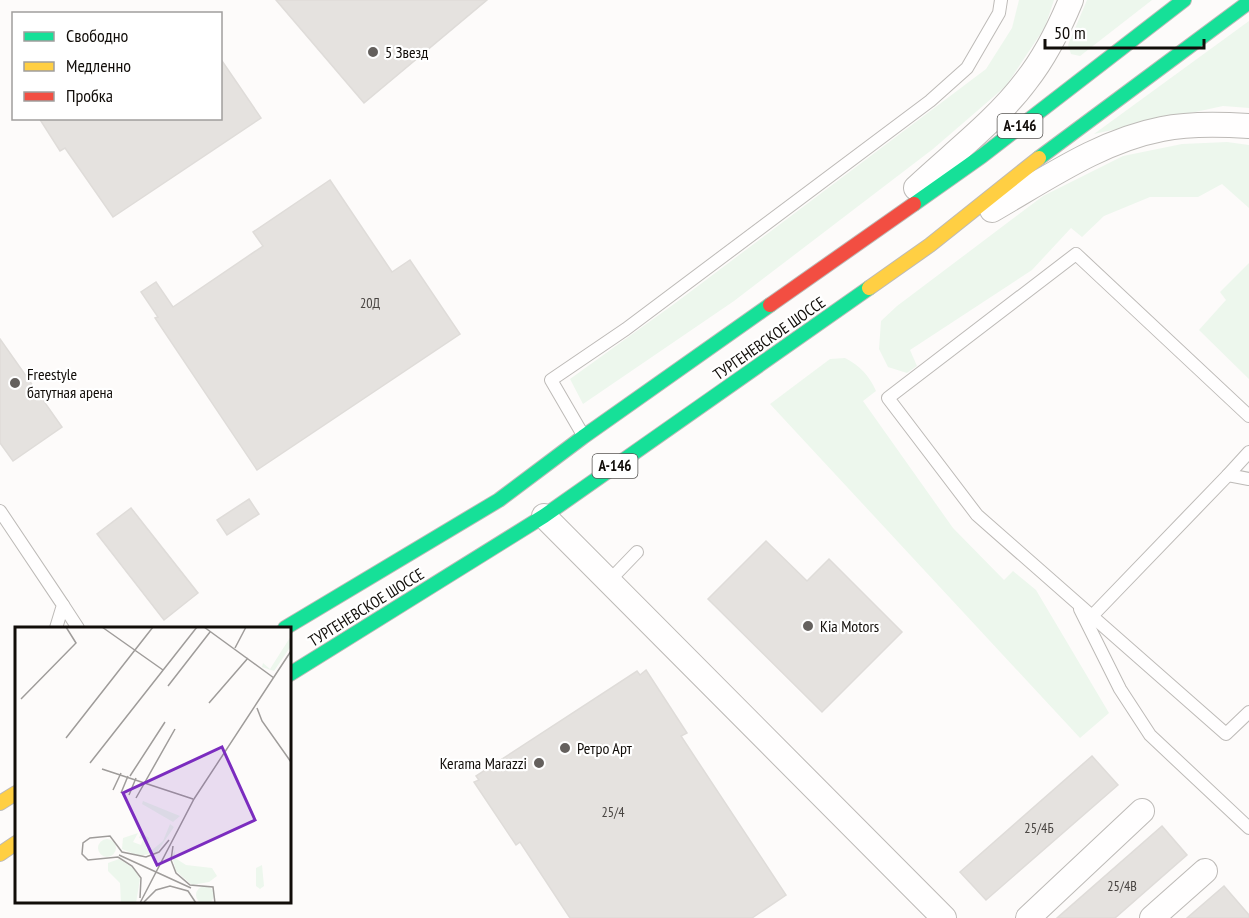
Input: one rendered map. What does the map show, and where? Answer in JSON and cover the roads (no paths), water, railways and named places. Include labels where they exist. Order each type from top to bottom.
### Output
[{"type":"highway","name":"ТУРГЕНЕВСКОЕ ШОССЕ","points":[[287,627],[499,500],[583,436],[982,156],[1184,0]]},
{"type":"highway","name":"ТУРГЕНЕВСКОЕ ШОССЕ","points":[[291,673],[544,516],[930,245],[1053,147],[1249,2]]},
{"type":"highway","points":[[0,803],[15,794]]},
{"type":"highway","points":[[0,854],[15,844]]},
{"type":"street","points":[[851,246],[1018,91],[1041,61],[1071,0]]},
{"type":"street","points":[[930,245],[1093,153],[1122,141],[1162,129],[1201,124],[1249,126]]},
{"type":"street","points":[[544,516],[944,918]]},
{"type":"street","points":[[1028,918],[1142,811]]},
{"type":"street","points":[[1152,918],[1205,871]]},
{"type":"lane","points":[[583,436],[550,380],[626,329],[930,101],[967,68],[999,13],[1001,0]]},
{"type":"lane","points":[[1249,416],[1076,254],[888,398],[977,515],[1226,734],[1249,712]]},
{"type":"lane","points":[[1092,616],[1249,452]]},
{"type":"lane","points":[[1228,475],[1249,479]]},
{"type":"lane","points":[[0,511],[77,627]]},
{"type":"lane","points":[[609,581],[637,552]]},
{"type":"lane","points":[[1077,603],[1120,690],[1150,735],[1249,828]]},
{"type":"lane","points":[[56,627],[63,605]]},
{"type":"place","name":"5 Звезд","points":[[373,52]]},
{"type":"place","name":"Freestyle батутная арена","points":[[15,383]]},
{"type":"place","name":"Kia Motors","points":[[808,626]]},
{"type":"place","name":"Ретро Арт","points":[[565,748]]},
{"type":"place","name":"Kerama Marazzi","points":[[539,763]]}]
